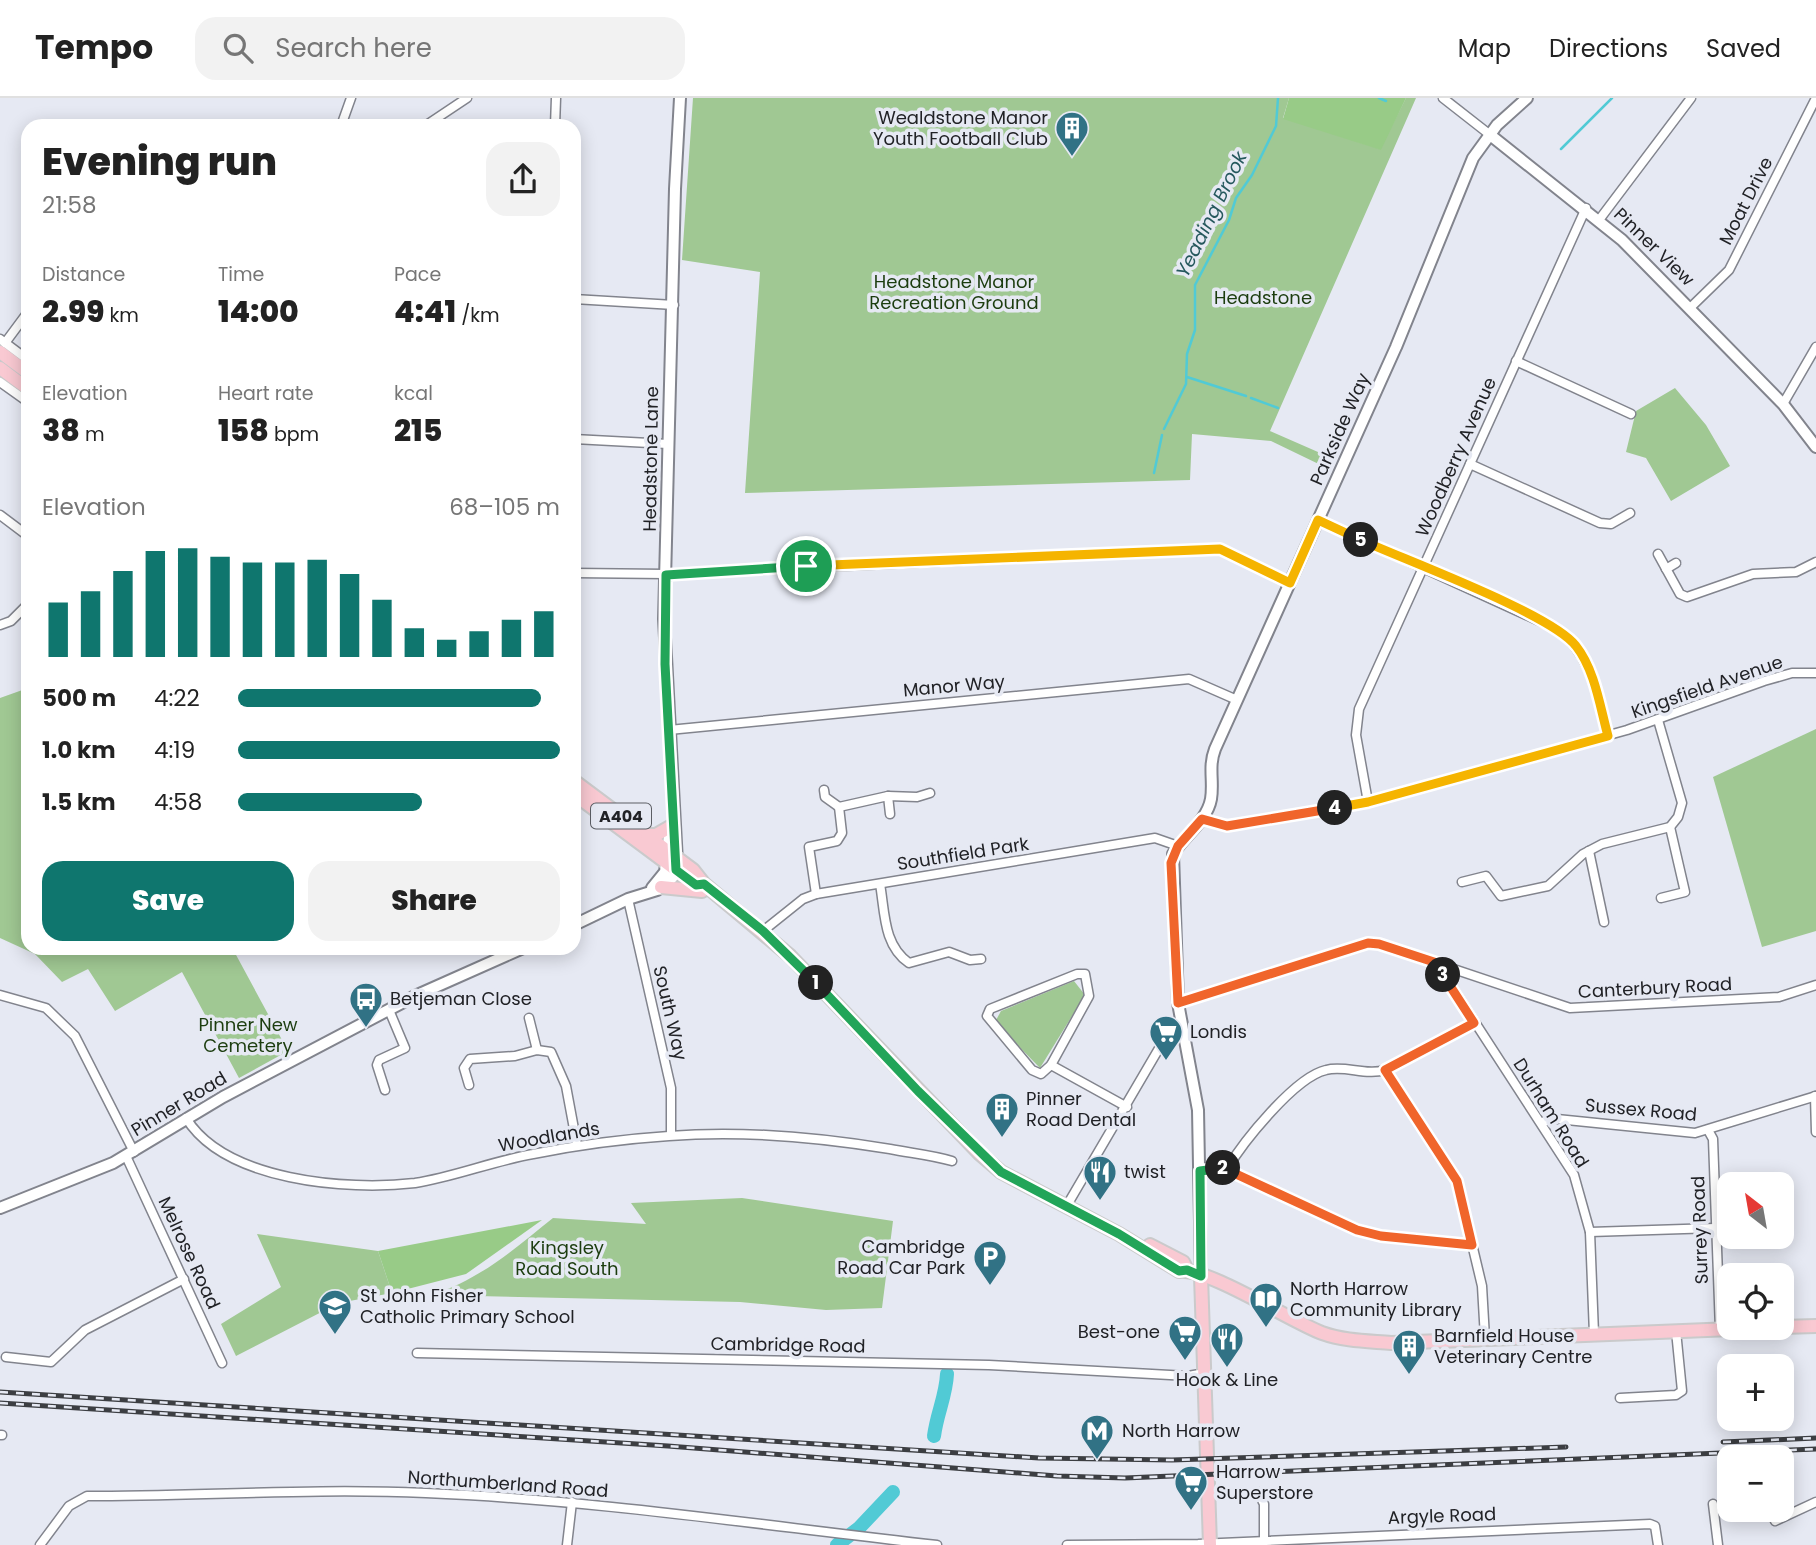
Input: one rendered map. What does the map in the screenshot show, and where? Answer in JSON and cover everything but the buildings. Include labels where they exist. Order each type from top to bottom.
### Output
[{"type":"main road","points":[[2,345],[21,363]]},
{"type":"main road","points":[[0,368],[21,384]]},
{"type":"main road","name":"A404","points":[[581,786],[647,835],[672,861]]},
{"type":"main road","name":"A404","points":[[581,799],[672,861],[702,877],[709,887],[763,931],[979,1154],[1001,1172],[1119,1234],[1179,1271],[1187,1270],[1229,1287],[1302,1325],[1335,1336],[1391,1343],[1717,1330]]},
{"type":"main road","points":[[647,835],[656,835],[672,824]]},
{"type":"main road","points":[[656,889],[709,887]]},
{"type":"main road","points":[[1201,1276],[1207,1543]]},
{"type":"main road","points":[[1794,1327],[1816,1326]]},
{"type":"street","points":[[344,119],[351,98]]},
{"type":"street","points":[[436,119],[467,98]]},
{"type":"street","points":[[555,119],[556,98]]},
{"type":"street","name":"Headstone Lane","points":[[672,861],[664,619],[675,189],[680,98]]},
{"type":"street","name":"Pinner View","points":[[1443,98],[1600,220],[1690,307],[1783,404],[1816,447]]},
{"type":"street","name":"Parkside Way","points":[[1202,819],[1212,796],[1211,759],[1396,347],[1473,158],[1489,134],[1527,98]]},
{"type":"street","points":[[1600,220],[1691,98]]},
{"type":"street","name":"Moat Drive","points":[[1690,307],[1729,270],[1816,98]]},
{"type":"street","points":[[443,115],[443,119]]},
{"type":"street","name":"Woodberry Avenue","points":[[1368,802],[1356,735],[1359,709],[1586,208]]},
{"type":"street","points":[[581,299],[674,304]]},
{"type":"street","points":[[2,345],[21,321]]},
{"type":"street","points":[[1783,404],[1816,347]]},
{"type":"street","points":[[1516,361],[1631,414]]},
{"type":"street","points":[[0,382],[21,397]]},
{"type":"street","points":[[581,439],[668,444]]},
{"type":"street","points":[[1469,464],[1600,523],[1611,524],[1630,513]]},
{"type":"street","points":[[0,515],[21,531]]},
{"type":"street","points":[[1318,520],[1532,617],[1575,643],[1587,660],[1608,736]]},
{"type":"street","points":[[581,573],[666,575],[1220,549],[1290,583]]},
{"type":"street","points":[[1658,554],[1680,594],[1687,597],[1753,573],[1796,572],[1816,562]]},
{"type":"street","points":[[1666,569],[1676,563]]},
{"type":"street","points":[[0,625],[11,621],[21,611]]},
{"type":"street","name":"Kingsfield Avenue","points":[[1202,819],[1227,826],[1368,802],[1608,736],[1791,673],[1816,673]]},
{"type":"street","name":"Manor Way","points":[[669,730],[1189,679],[1237,699]]},
{"type":"street","points":[[1658,720],[1682,803],[1670,827],[1685,892],[1661,898]]},
{"type":"street","points":[[816,894],[809,847],[837,841],[842,833],[839,807],[825,797],[824,790]]},
{"type":"street","points":[[839,807],[888,796],[917,797],[930,793]]},
{"type":"street","points":[[888,796],[890,814]]},
{"type":"street","points":[[1201,1276],[1197,1099],[1181,1030],[1178,1003],[1171,863],[1178,846],[1202,819]]},
{"type":"street","points":[[1462,882],[1486,876],[1501,896],[1548,886],[1588,851],[1670,827]]},
{"type":"street","name":"Southfield Park","points":[[763,931],[803,899],[816,894],[1156,838],[1178,846]]},
{"type":"street","points":[[1588,851],[1604,922]]},
{"type":"street","points":[[581,922],[656,889],[672,861]]},
{"type":"street","points":[[880,884],[890,942],[900,957],[909,963],[949,952],[970,960],[981,958]]},
{"type":"street","name":"South Way","points":[[628,899],[671,1087],[671,1135]]},
{"type":"street","name":"Canterbury Road","points":[[1178,1003],[1368,943],[1379,944],[1570,1008],[1779,997],[1816,985]]},
{"type":"street","name":"Pinner Road","points":[[0,1208],[26,1200],[130,1154],[186,1118],[389,1010],[508,955]]},
{"type":"street","name":"Durham Road","points":[[1443,965],[1443,973],[1474,1023],[1542,1122],[1574,1175],[1590,1232],[1594,1334]]},
{"type":"street","points":[[1077,974],[1085,974],[1089,996],[1051,1065],[1041,1074],[1032,1070],[987,1016],[990,1009],[1077,974]]},
{"type":"street","name":"Melrose Road","points":[[0,995],[46,1008],[75,1036],[222,1363]]},
{"type":"street","points":[[385,1090],[377,1065],[379,1060],[405,1048],[389,1010]]},
{"type":"street","points":[[529,1018],[537,1050]]},
{"type":"street","points":[[1227,1169],[1289,1095],[1317,1073],[1329,1069],[1376,1073],[1474,1023]]},
{"type":"street","points":[[1066,1207],[1161,1045],[1168,1035],[1181,1030]]},
{"type":"street","points":[[469,1085],[464,1068],[470,1059],[515,1056],[537,1050],[551,1052],[566,1086],[577,1146]]},
{"type":"street","points":[[1051,1065],[1127,1107]]},
{"type":"street","points":[[1385,1070],[1457,1181],[1482,1286],[1485,1338]]},
{"type":"street","points":[[1815,1096],[1816,1132]]},
{"type":"street","name":"Sussex Road","points":[[1542,1122],[1557,1119],[1695,1133],[1815,1096]]},
{"type":"street","name":"Woodlands","points":[[186,1118],[198,1137],[222,1154],[258,1168],[342,1186],[415,1182],[577,1146],[671,1135],[750,1133],[841,1141],[952,1161]]},
{"type":"street","name":"Surrey Road","points":[[1708,1130],[1713,1139],[1717,1269]]},
{"type":"street","points":[[937,1157],[941,1148]]},
{"type":"street","points":[[1200,1171],[1227,1169],[1357,1230],[1381,1236],[1472,1245]]},
{"type":"street","points":[[1590,1232],[1715,1228]]},
{"type":"street","points":[[6,1357],[51,1362],[85,1329],[184,1279]]},
{"type":"street","points":[[1620,1398],[1676,1395],[1682,1391],[1676,1331]]},
{"type":"street","name":"Cambridge Road","points":[[417,1353],[977,1365],[1188,1376],[1205,1373]]},
{"type":"street","points":[[1258,1492],[1264,1504],[1264,1539]]},
{"type":"street","name":"Northumberland Road","points":[[40,1545],[76,1501],[87,1496],[424,1493],[572,1502],[937,1545]]},
{"type":"street","points":[[567,1545],[572,1502]]},
{"type":"street","points":[[1794,1512],[1816,1502]]},
{"type":"street","points":[[1713,1504],[1718,1545]]},
{"type":"street","name":"Argyle Road","points":[[1207,1543],[1650,1524],[1655,1526],[1658,1545]]},
{"type":"street","points":[[1067,1545],[1207,1543]]},
{"type":"green space","name":"Headstone Manor Recreation Ground","points":[[693,98],[1289,98],[1283,118],[1380,149],[1406,98],[1416,98],[1270,431],[1334,459],[1329,469],[1271,441],[1192,434],[1190,480],[745,493],[760,272],[682,260]]},
{"type":"green space","points":[[1289,98],[1406,98],[1381,150],[1283,119]]},
{"type":"green space","points":[[1675,388],[1706,425],[1730,466],[1671,501],[1646,458],[1626,452],[1636,411]]},
{"type":"green space","name":"Pinner New Cemetery","points":[[21,690],[21,948],[0,938],[0,698]]},
{"type":"green space","points":[[1816,729],[1816,931],[1762,947],[1713,777]]},
{"type":"green space","name":"Pinner New Cemetery","points":[[36,955],[236,955],[288,1051],[239,1078],[182,972],[115,1011],[88,969],[62,982]]},
{"type":"green space","points":[[1074,981],[1085,995],[1040,1068],[995,1022],[1001,1011]]},
{"type":"green space","name":"Kingsley Road South","points":[[742,1198],[893,1221],[882,1308],[826,1310],[740,1302],[432,1295],[482,1272],[553,1218],[646,1224],[631,1203]]},
{"type":"green space","points":[[542,1220],[466,1274],[392,1293],[378,1251]]},
{"type":"green space","points":[[257,1234],[378,1251],[392,1293],[339,1303],[236,1356],[221,1324],[281,1287]]},
{"type":"waterway","name":"Yeading Brook","points":[[1164,429],[1186,384],[1187,354],[1195,330],[1195,285],[1229,220],[1236,198],[1252,175],[1276,126],[1278,98]]},
{"type":"waterway","points":[[1379,98],[1386,101]]},
{"type":"waterway","points":[[1561,149],[1612,98]]},
{"type":"waterway","points":[[1187,377],[1246,396]]},
{"type":"waterway","points":[[1251,398],[1278,408]]},
{"type":"waterway","name":"Yeading Brook","points":[[1154,473],[1162,435]]},
{"type":"waterway","name":"Yeading Brook","points":[[934,1436],[947,1374]]},
{"type":"waterway","name":"Yeading Brook","points":[[837,1545],[859,1528],[893,1492]]},
{"type":"railway","points":[[0,1392],[1039,1458],[1172,1460],[1566,1447]]},
{"type":"railway","points":[[0,1403],[668,1446],[1057,1476],[1125,1478],[1816,1449]]},
{"type":"railway","points":[[1723,1442],[1816,1438]]},
{"type":"place","name":"Wealdstone Manor Youth Football Club","points":[[1072,158]]},
{"type":"place","name":"Betjeman Close","points":[[366,1029]]},
{"type":"place","name":"Londis","points":[[1166,1062]]},
{"type":"place","name":"Pinner Road Dental","points":[[1002,1139]]},
{"type":"place","name":"twist","points":[[1100,1202]]},
{"type":"place","name":"Cambridge Road Car Park","points":[[990,1287]]},
{"type":"place","name":"North Harrow Community Library","points":[[1266,1329]]},
{"type":"place","name":"St John Fisher Catholic Primary School","points":[[335,1336]]},
{"type":"place","name":"Best-one","points":[[1185,1362]]},
{"type":"place","name":"Hook & Line","points":[[1227,1369]]},
{"type":"place","name":"Barnfield House Veterinary Centre","points":[[1409,1376]]},
{"type":"place","name":"North Harrow","points":[[1097,1461]]},
{"type":"place","name":"Harrow Superstore","points":[[1191,1512]]},
{"type":"route","points":[[1318,520],[1495,599],[1557,629],[1575,643],[1587,660],[1608,736],[1368,802],[1227,826],[1202,819],[1178,846],[1171,863],[1178,1003],[1368,943],[1379,944],[1443,965],[1443,973],[1474,1023],[1385,1070],[1457,1181],[1472,1245],[1381,1236],[1357,1230],[1234,1172],[1220,1168],[1200,1171],[1201,1276],[1187,1270],[1179,1271],[1123,1239],[1119,1234],[1001,1172],[979,1154],[763,931],[704,884],[696,885],[676,870],[678,858],[676,824],[673,820],[665,664],[666,575],[806,566],[1220,549],[1290,583],[1318,520]]},
{"type":"park label","name":"Headstone","points":[[1263,298]]}]
